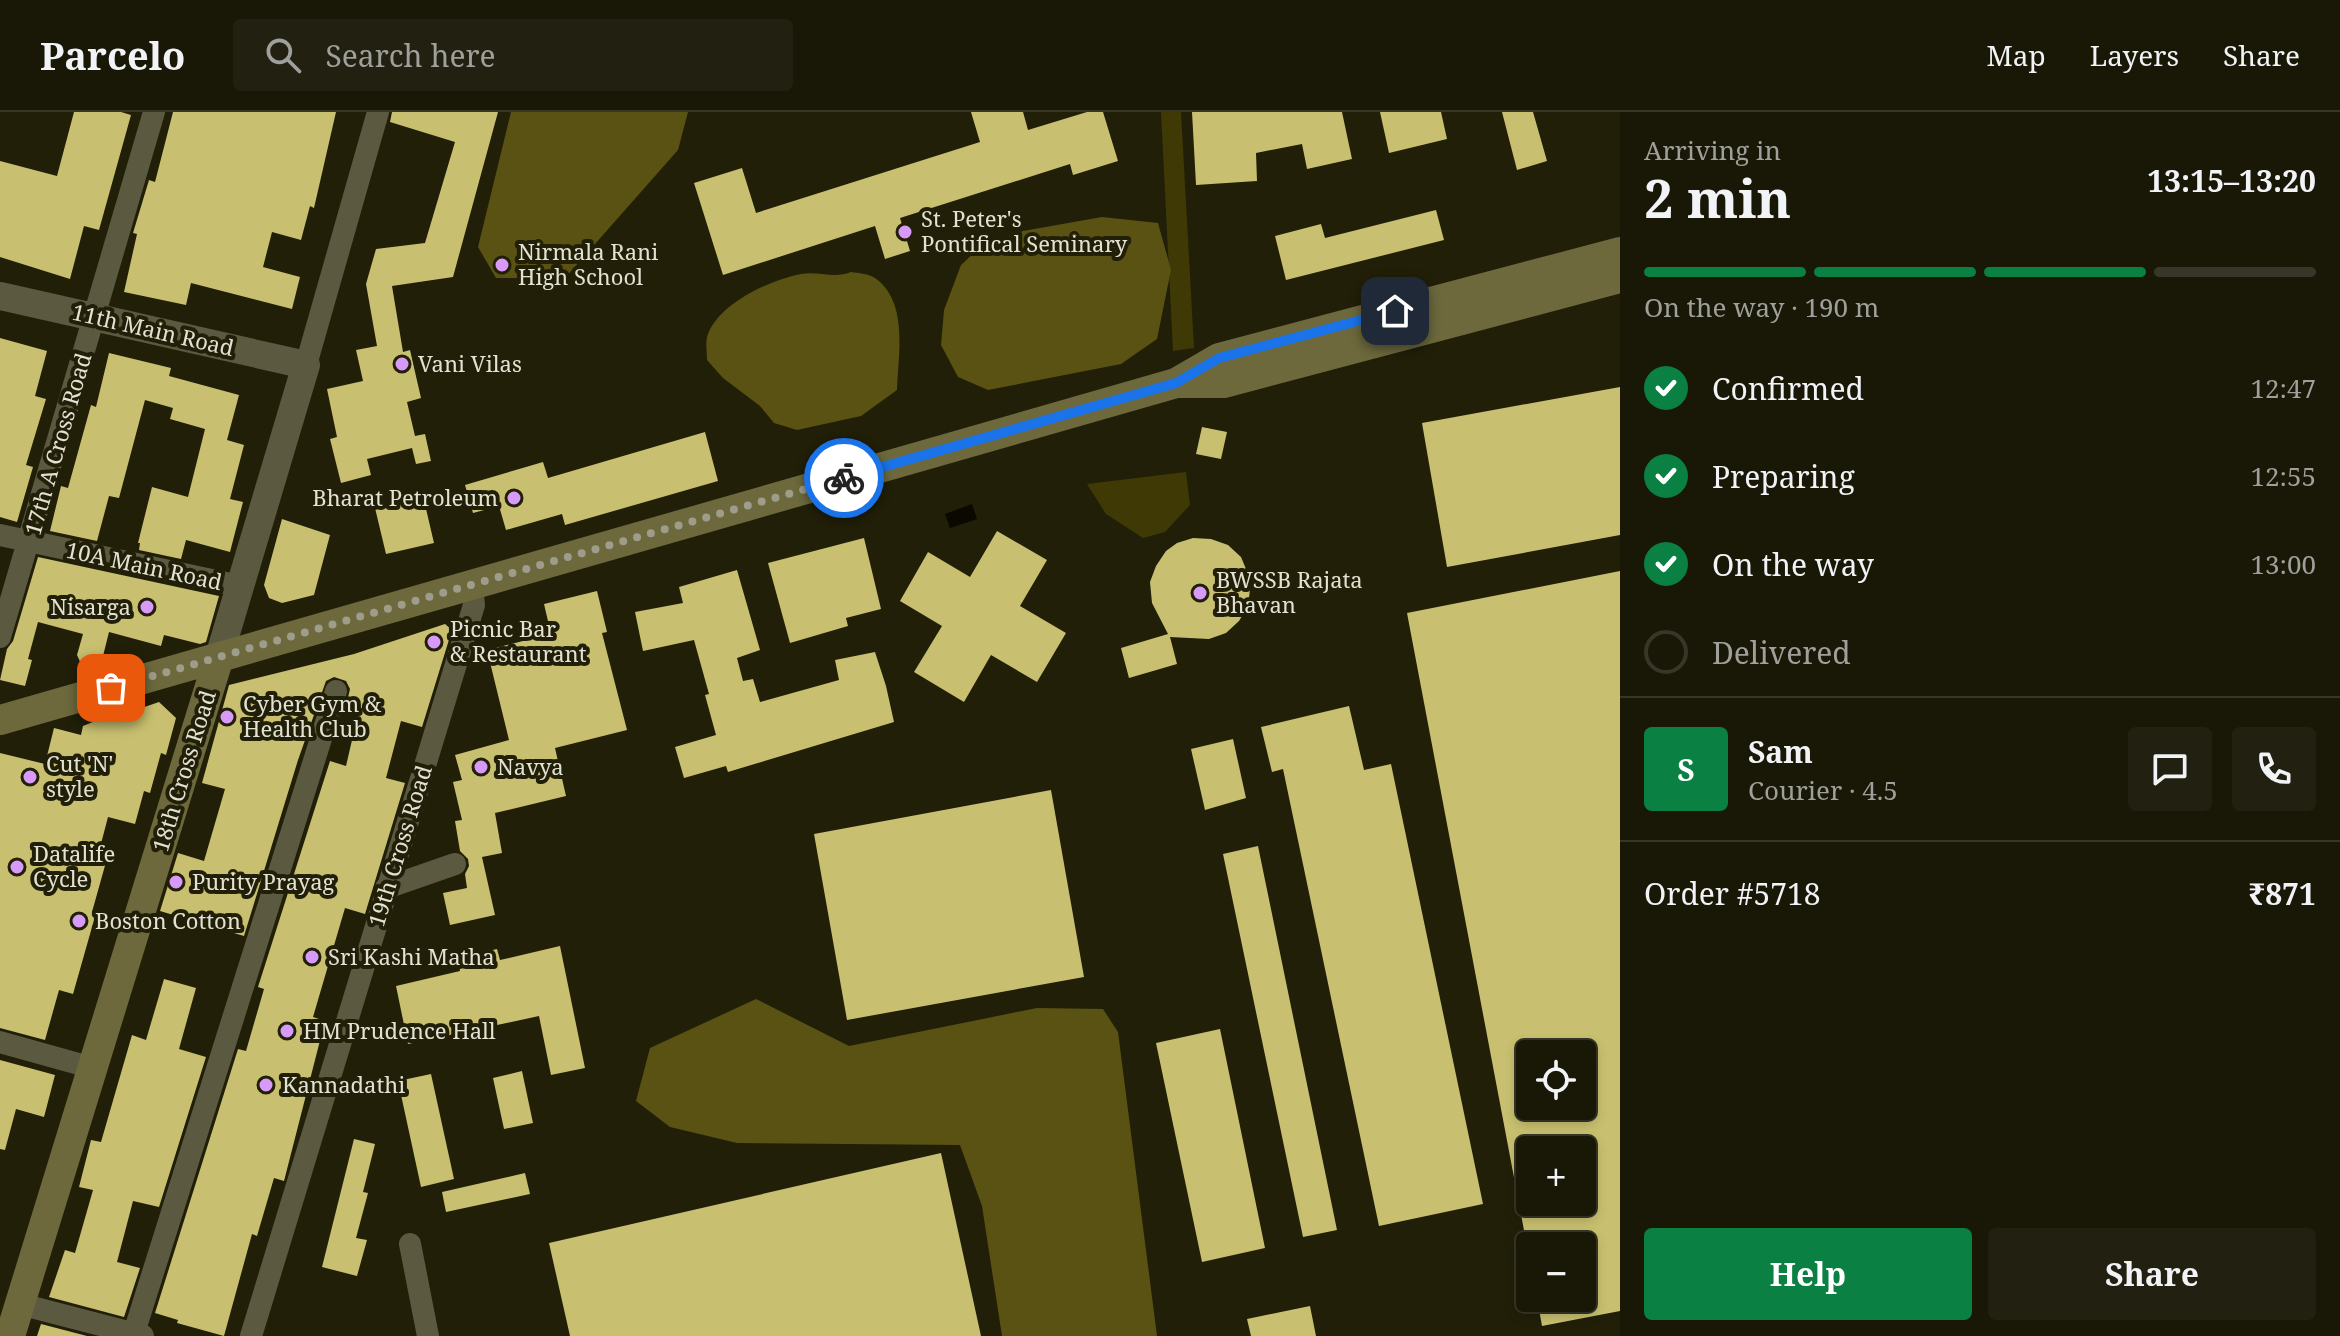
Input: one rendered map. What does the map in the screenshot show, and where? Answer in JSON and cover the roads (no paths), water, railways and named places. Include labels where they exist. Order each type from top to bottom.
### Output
[{"type":"main road","points":[[0,720],[1176,383],[1219,358],[1620,252]]},
{"type":"main road","points":[[1176,383],[1224,383],[1620,278]]},
{"type":"main road","name":"18th Cross Road","points":[[10,1336],[219,657]]},
{"type":"street","name":"17th A Cross Road","points":[[0,637],[154,112]]},
{"type":"street","name":"18th Cross Road","points":[[219,657],[378,112]]},
{"type":"street","name":"11th Main Road","points":[[0,296],[306,365]]},
{"type":"street","name":"10A Main Road","points":[[0,535],[240,586]]},
{"type":"street","name":"19th Cross Road","points":[[251,1336],[474,605],[472,585]]},
{"type":"street","points":[[20,1304],[137,1335],[336,691]]},
{"type":"street","points":[[386,888],[455,864]]},
{"type":"street","points":[[0,1042],[93,1068]]},
{"type":"street","points":[[410,1244],[428,1336]]},
{"type":"place","name":"St. Peter's Pontifical Seminary","points":[[905,232]]},
{"type":"place","name":"Nirmala Rani High School","points":[[502,265]]},
{"type":"place","name":"Vani Vilas","points":[[402,364]]},
{"type":"place","name":"Bharat Petroleum","points":[[514,498]]},
{"type":"place","name":"BWSSB Rajata Bhavan","points":[[1200,593]]},
{"type":"place","name":"Nisarga","points":[[147,607]]},
{"type":"place","name":"Picnic Bar & Restaurant","points":[[434,642]]},
{"type":"place","name":"Cyber Gym & Health Club","points":[[227,717]]},
{"type":"place","name":"Navya","points":[[481,767]]},
{"type":"place","name":"Cut 'N' style","points":[[30,777]]},
{"type":"place","name":"Datalife Cycle","points":[[17,867]]},
{"type":"place","name":"Purity Prayag","points":[[176,882]]},
{"type":"place","name":"Boston Cotton","points":[[79,921]]},
{"type":"place","name":"Sri Kashi Matha","points":[[312,957]]},
{"type":"place","name":"HM Prudence Hall","points":[[287,1031]]},
{"type":"place","name":"Kannadathi","points":[[266,1085]]}]
